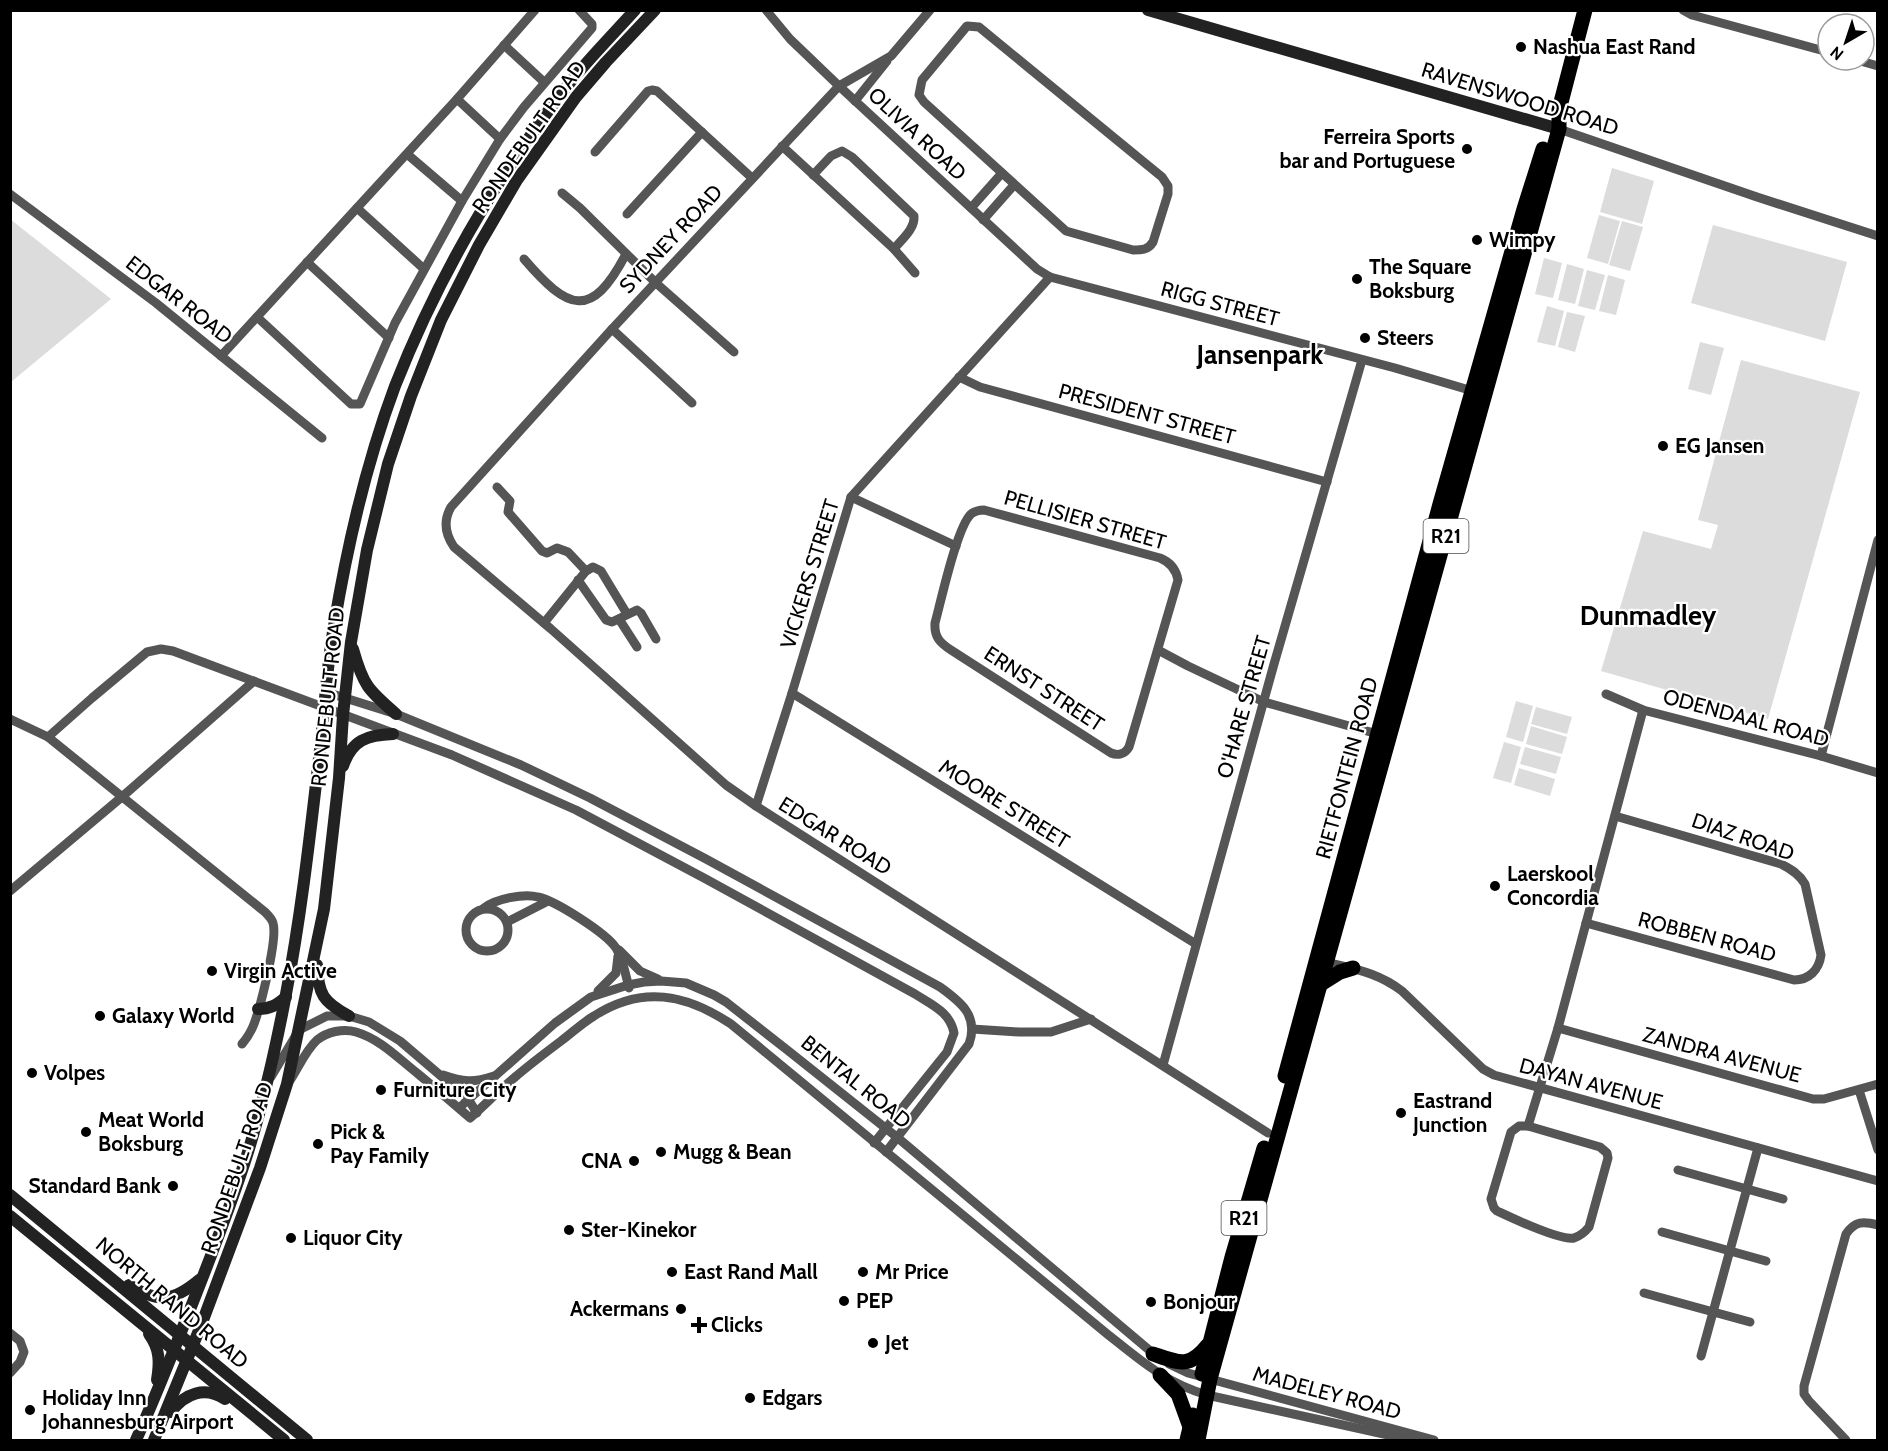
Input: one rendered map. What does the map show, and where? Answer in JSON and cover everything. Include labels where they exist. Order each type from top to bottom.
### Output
[{"type":"main road","name":"RONDEBULT ROAD","points":[[136,1440],[202,1278],[247,1155],[268,1082],[286,997],[307,865],[333,630],[350,541],[372,458],[394,389],[426,314],[463,242],[510,165],[551,107],[591,58],[635,10]]},
{"type":"main road","name":"RONDEBULT ROAD","points":[[154,1440],[194,1346],[260,1168],[287,1084],[324,909],[351,642],[367,550],[388,464],[411,396],[441,320],[479,245],[517,180],[576,97],[656,10]]},
{"type":"main road","name":"RAVENSWOOD ROAD","points":[[1148,10],[1555,127]]},
{"type":"main road","name":"RIETFONTEIN ROAD","points":[[1204,1386],[1209,1343],[1268,1132],[1321,961],[1478,392],[1555,127],[1585,10]]},
{"type":"main road","points":[[351,642],[359,671],[366,684],[373,694],[396,714]]},
{"type":"main road","points":[[339,778],[349,752],[359,742],[376,734],[393,734]]},
{"type":"main road","points":[[317,946],[318,984],[322,994],[336,1009],[348,1016]]},
{"type":"main road","name":"RIETFONTEIN ROAD","points":[[1192,1436],[1204,1386],[1322,984],[1321,961]]},
{"type":"main road","points":[[1322,984],[1340,972],[1353,968]]},
{"type":"main road","points":[[258,1010],[267,1009],[286,997]]},
{"type":"main road","name":"NORTH RAND ROAD","points":[[10,1195],[308,1440]]},
{"type":"main road","name":"NORTH RAND ROAD","points":[[10,1216],[284,1440]]},
{"type":"main road","points":[[100,1268],[141,1292],[161,1299],[188,1290],[202,1278]]},
{"type":"main road","points":[[144,1326],[155,1341],[160,1361],[153,1402]]},
{"type":"main road","points":[[1153,1354],[1175,1361],[1190,1361],[1198,1357],[1209,1343]]},
{"type":"main road","points":[[1160,1376],[1178,1394],[1192,1436]]},
{"type":"main road","points":[[160,1428],[178,1403],[201,1391],[220,1396],[255,1417]]},
{"type":"street","points":[[221,356],[457,99],[535,10]]},
{"type":"street","points":[[257,317],[347,400],[357,405],[363,401],[389,338],[424,269],[500,139],[544,82],[592,28],[592,24],[579,10]]},
{"type":"street","name":"OLIVIA ROAD","points":[[766,10],[790,39],[839,86],[983,220],[1050,277]]},
{"type":"street","name":"SYDNEY ROAD","points":[[451,507],[612,328],[839,86],[891,56],[930,10]]},
{"type":"street","points":[[1683,10],[1692,15],[1816,49]]},
{"type":"street","points":[[967,26],[979,27],[1162,177],[1168,186],[1168,194],[1150,247],[1133,250],[1066,231],[1014,185],[919,95],[922,80],[967,26]]},
{"type":"street","points":[[504,45],[544,82]]},
{"type":"street","points":[[855,101],[891,56]]},
{"type":"street","points":[[595,152],[648,91],[652,90],[657,92],[752,178]]},
{"type":"street","points":[[457,99],[500,139]]},
{"type":"street","name":"RAVENSWOOD ROAD","points":[[1555,127],[1878,236]]},
{"type":"street","points":[[627,214],[702,132]]},
{"type":"street","points":[[782,146],[894,249],[915,273]]},
{"type":"street","points":[[813,175],[836,152],[842,151],[912,212],[914,223],[894,249]]},
{"type":"street","points":[[406,154],[462,201]]},
{"type":"street","points":[[971,208],[1002,173]]},
{"type":"street","points":[[983,220],[1014,185]]},
{"type":"street","points":[[562,193],[656,283],[734,352]]},
{"type":"street","name":"EDGAR ROAD","points":[[10,194],[156,303],[322,438]]},
{"type":"street","points":[[357,208],[424,269]]},
{"type":"street","points":[[524,259],[540,278],[557,292],[578,302],[593,297],[610,282],[626,254]]},
{"type":"street","points":[[307,262],[389,338]]},
{"type":"street","name":"RIGG STREET","points":[[1050,277],[1478,392]]},
{"type":"street","name":"VICKERS STREET","points":[[756,806],[851,496],[1050,277]]},
{"type":"street","points":[[612,328],[692,403]]},
{"type":"street","name":"O'HARE STREET","points":[[1163,1065],[1362,360]]},
{"type":"street","name":"PRESIDENT STREET","points":[[959,377],[980,387],[1327,482]]},
{"type":"street","points":[[497,487],[510,501],[508,512],[542,551],[547,553],[557,548],[563,549],[586,571]]},
{"type":"street","points":[[851,496],[956,546]]},
{"type":"street","name":"EDGAR ROAD","points":[[451,507],[446,527],[447,535],[454,547],[544,623],[700,763],[756,806],[1268,1132]]},
{"type":"street","name":"PELLISIER STREET","points":[[956,546],[968,518],[977,511],[984,510],[1164,560],[1172,566],[1178,580],[1158,650]]},
{"type":"street","points":[[1821,756],[1878,540]]},
{"type":"street","name":"ERNST STREET","points":[[956,546],[935,623],[934,631],[941,644],[1111,753],[1122,753],[1129,747],[1158,650]]},
{"type":"street","points":[[544,623],[578,580],[593,567],[601,571],[637,647]]},
{"type":"street","points":[[578,580],[609,622],[636,609],[640,611],[656,639]]},
{"type":"street","points":[[48,737],[134,662],[153,650],[173,651],[452,755],[576,810],[704,878],[941,1010],[952,1024],[954,1033],[952,1043],[874,1143]]},
{"type":"street","points":[[1158,650],[1264,702],[1384,736]]},
{"type":"street","points":[[10,891],[254,681]]},
{"type":"street","points":[[326,692],[396,714],[520,765],[621,813],[940,987],[955,998],[969,1014],[973,1035],[969,1044],[886,1152]]},
{"type":"street","name":"MOORE STREET","points":[[792,693],[1196,944]]},
{"type":"street","name":"ODENDAAL ROAD","points":[[1606,694],[1643,710],[1878,773]]},
{"type":"street","points":[[1528,1126],[1557,1028],[1643,710]]},
{"type":"street","points":[[10,719],[48,737],[270,918],[274,930],[271,952],[258,1010],[249,1035],[242,1044]]},
{"type":"street","name":"DIAZ ROAD","points":[[1615,816],[1791,869],[1805,884],[1821,955],[1816,970]]},
{"type":"street","points":[[484,908],[500,913],[507,922],[507,935],[500,946],[488,951],[476,948],[467,938],[466,925],[472,914],[484,908],[502,899],[540,897],[585,922],[640,971],[661,981]]},
{"type":"street","points":[[507,922],[548,901]]},
{"type":"street","name":"ROBBEN ROAD","points":[[1586,923],[1794,980],[1802,980],[1816,970]]},
{"type":"street","points":[[616,949],[632,999]]},
{"type":"street","points":[[591,997],[616,973],[618,959],[616,949]]},
{"type":"street","name":"DAYAN AVENUE","points":[[1321,961],[1383,978],[1402,991],[1483,1069],[1494,1076],[1878,1181]]},
{"type":"street","name":"BENTAL ROAD","points":[[459,1108],[555,1023],[591,997],[628,985],[661,981],[686,983],[726,1002],[898,1138],[1153,1354],[1204,1386]]},
{"type":"street","name":"BENTAL ROAD","points":[[473,1115],[513,1078],[593,1016],[610,1007],[632,999],[656,996],[694,1004],[730,1024],[1160,1376],[1204,1386]]},
{"type":"street","points":[[268,1082],[299,1030],[327,1016],[348,1016],[369,1022],[389,1034],[468,1099],[473,1115]]},
{"type":"street","points":[[972,1029],[1051,1032],[1090,1018]]},
{"type":"street","name":"ZANDRA AVENUE","points":[[1557,1028],[1814,1099],[1824,1099],[1878,1084]]},
{"type":"street","points":[[287,1084],[318,1039],[333,1032],[344,1030],[356,1032],[381,1045],[459,1108],[473,1115]]},
{"type":"street","points":[[438,1073],[463,1081],[483,1080],[498,1075]]},
{"type":"street","points":[[1860,1090],[1878,1150]]},
{"type":"street","points":[[1519,1126],[1528,1126],[1600,1147],[1607,1153],[1608,1158],[1589,1227],[1574,1238],[1561,1238],[1508,1216],[1497,1211],[1492,1203],[1491,1199],[1511,1132],[1519,1126]]},
{"type":"street","points":[[1701,1356],[1758,1148]]},
{"type":"street","points":[[1677,1170],[1783,1199]]},
{"type":"street","points":[[1846,1440],[1809,1401],[1804,1394],[1804,1386],[1846,1234],[1856,1224],[1864,1222],[1878,1226]]},
{"type":"street","points":[[1662,1232],[1766,1261]]},
{"type":"street","points":[[1644,1293],[1750,1322]]},
{"type":"street","points":[[10,1333],[20,1341],[24,1352],[20,1362],[10,1373]]},
{"type":"street","name":"MADELEY ROAD","points":[[1204,1386],[1411,1440]]},
{"type":"street","name":"MADELEY ROAD","points":[[1204,1386],[1434,1440]]},
{"type":"shaded area","points":[[1612,168],[1654,181],[1642,224],[1600,212]]},
{"type":"shaded area","points":[[1599,215],[1620,221],[1608,264],[1587,258]]},
{"type":"shaded area","points":[[10,219],[111,299],[11,382],[10,382]]},
{"type":"shaded area","points":[[1622,221],[1643,227],[1630,271],[1609,265]]},
{"type":"shaded area","points":[[1713,225],[1847,262],[1825,341],[1691,303]]},
{"type":"shaded area","points":[[1544,258],[1562,263],[1553,298],[1535,294]]},
{"type":"shaded area","points":[[1567,264],[1584,269],[1575,304],[1558,300]]},
{"type":"shaded area","points":[[1587,270],[1605,275],[1595,310],[1578,306]]},
{"type":"shaded area","points":[[1608,275],[1625,280],[1616,315],[1599,311]]},
{"type":"shaded area","points":[[1547,306],[1564,311],[1555,346],[1537,342]]},
{"type":"shaded area","points":[[1567,312],[1585,316],[1575,352],[1558,347]]},
{"type":"shaded area","points":[[1700,342],[1724,348],[1711,395],[1688,389]]},
{"type":"shaded area","points":[[1741,360],[1860,392],[1768,719],[1601,671],[1643,531],[1711,549],[1718,525],[1698,520]]},
{"type":"shaded area","points":[[1516,701],[1533,706],[1523,742],[1506,737]]},
{"type":"shaded area","points":[[1536,707],[1572,717],[1567,734],[1531,724]]},
{"type":"shaded area","points":[[1531,726],[1567,737],[1562,754],[1526,744]]},
{"type":"shaded area","points":[[1504,742],[1521,747],[1511,783],[1493,778]]},
{"type":"shaded area","points":[[1525,747],[1561,757],[1556,774],[1520,764]]},
{"type":"shaded area","points":[[1519,768],[1555,779],[1550,796],[1514,785]]},
{"type":"place","name":"Nashua East Rand","points":[[1521,47]]},
{"type":"place","name":"Ferreira Sports bar and Portuguese","points":[[1467,149]]},
{"type":"place","name":"Wimpy","points":[[1477,240]]},
{"type":"place","name":"The Square Boksburg","points":[[1357,279]]},
{"type":"place","name":"Steers","points":[[1365,338]]},
{"type":"place","name":"EG Jansen","points":[[1663,446]]},
{"type":"place","name":"Laerskool Concordia","points":[[1495,886]]},
{"type":"place","name":"Virgin Active","points":[[212,971]]},
{"type":"place","name":"Galaxy World","points":[[100,1016]]},
{"type":"place","name":"Volpes","points":[[32,1073]]},
{"type":"place","name":"Furniture City","points":[[381,1090]]},
{"type":"place","name":"Eastrand Junction","points":[[1401,1113]]},
{"type":"place","name":"Meat World Boksburg","points":[[86,1132]]},
{"type":"place","name":"Pick & Pay Family","points":[[318,1144]]},
{"type":"place","name":"Mugg & Bean","points":[[661,1152]]},
{"type":"place","name":"CNA","points":[[634,1161]]},
{"type":"place","name":"Standard Bank","points":[[173,1186]]},
{"type":"place","name":"Ster-Kinekor","points":[[569,1230]]},
{"type":"place","name":"Liquor City","points":[[291,1238]]},
{"type":"place","name":"East Rand Mall","points":[[672,1272]]},
{"type":"place","name":"Mr Price","points":[[863,1272]]},
{"type":"place","name":"PEP","points":[[844,1301]]},
{"type":"place","name":"Bonjour","points":[[1151,1302]]},
{"type":"place","name":"Ackermans","points":[[681,1309]]},
{"type":"place","name":"Clicks","points":[[699,1325]]},
{"type":"place","name":"Jet","points":[[873,1343]]},
{"type":"place","name":"Edgars","points":[[750,1398]]},
{"type":"place","name":"Holiday Inn Johannesburg Airport","points":[[30,1410]]},
{"type":"district","name":"Jansenpark","points":[[1260,355]]},
{"type":"district","name":"Dunmadley","points":[[1648,616]]}]
